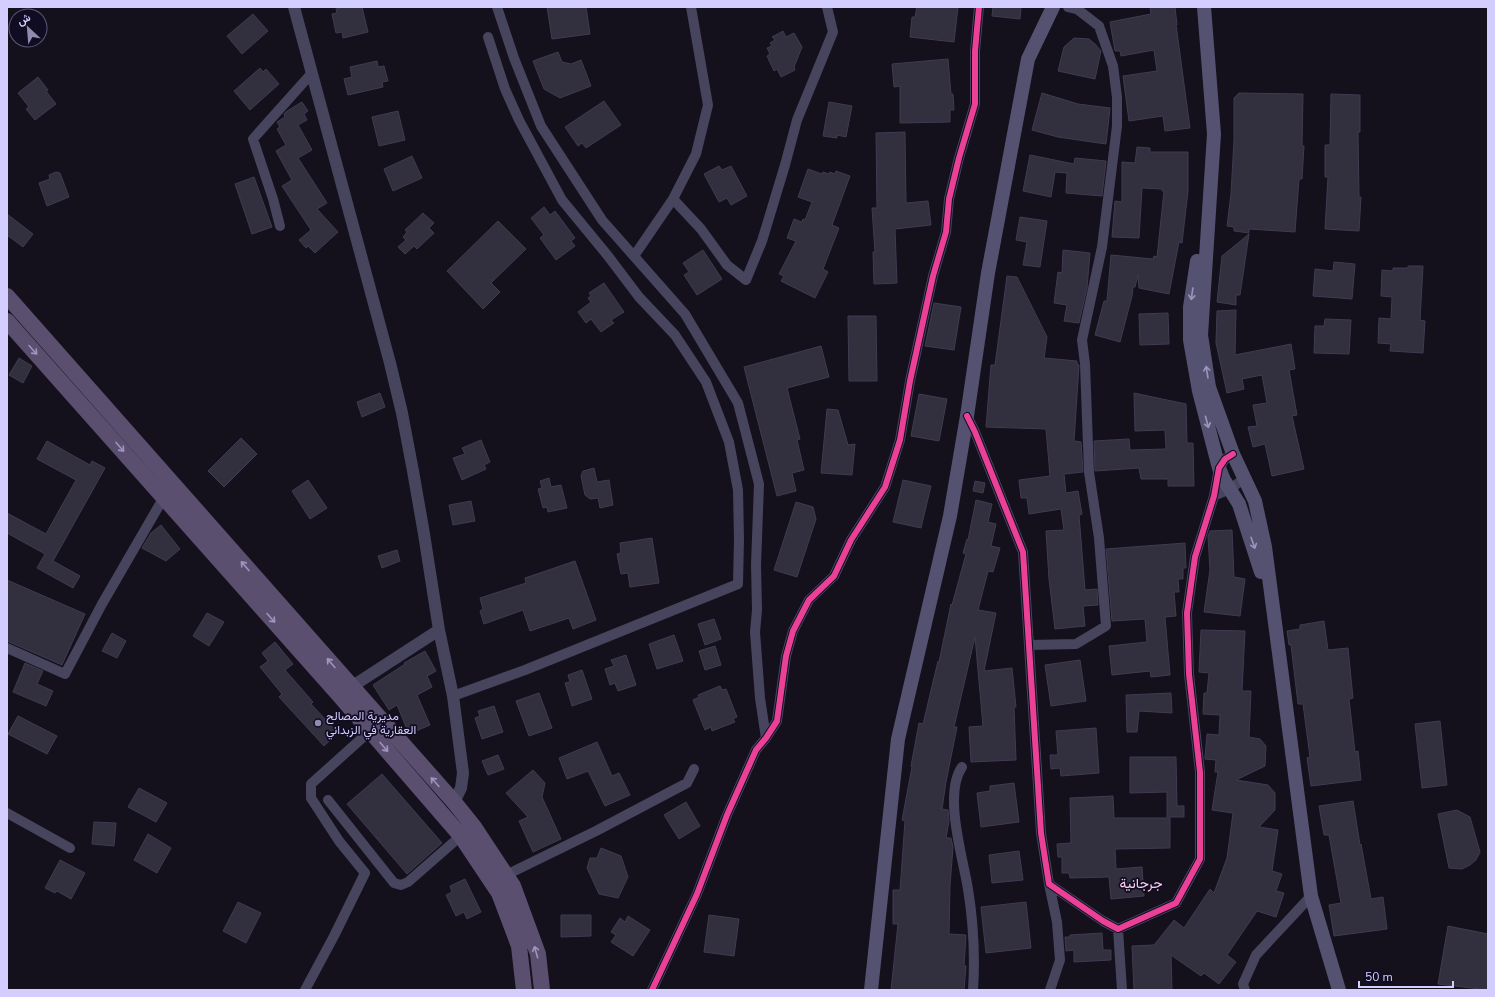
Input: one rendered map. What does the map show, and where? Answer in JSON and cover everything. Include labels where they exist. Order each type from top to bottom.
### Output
[{"type":"main road","points":[[870,990],[898,739],[950,516],[967,416],[988,273],[1028,59],[1053,7]]},
{"type":"main road","points":[[1204,7],[1214,134],[1201,335],[1209,387],[1233,454],[1255,501],[1265,547],[1311,896],[1339,990]]},
{"type":"main road","points":[[1209,200],[1202,227],[1190,307],[1190,340],[1199,391],[1219,468],[1239,504],[1255,548],[1276,624]]},
{"type":"main road","points":[[7,296],[346,691],[370,731],[461,836],[499,893],[519,946],[524,990]]},
{"type":"main road","points":[[7,321],[164,497],[346,691],[454,802],[474,827],[513,886],[538,954],[542,990]]},
{"type":"street","points":[[294,7],[390,363],[402,413],[424,534],[439,630],[453,696],[463,773],[461,788],[454,802]]},
{"type":"street","points":[[497,7],[514,58],[541,126],[602,220],[685,314],[738,403],[759,484],[756,565],[756,632],[760,698],[766,738]]},
{"type":"street","points":[[634,256],[672,199],[696,154],[708,105],[691,7]]},
{"type":"street","points":[[672,199],[701,229],[727,265],[746,280],[762,240],[798,120],[832,32],[827,7]]},
{"type":"street","points":[[652,990],[697,894],[727,816],[756,750],[766,738],[776,720],[786,656],[792,631],[809,600],[834,576],[852,540],[885,487],[900,440],[910,381],[933,276],[946,232],[949,199],[975,104],[975,52],[979,7]]},
{"type":"street","points":[[1029,645],[1076,644],[1106,626],[1099,538],[1089,472],[1085,364],[1082,340],[1102,247],[1117,126],[1117,97],[1113,66],[1098,26],[1077,9],[1068,7]]},
{"type":"street","points":[[453,696],[525,670],[738,584],[738,490],[728,442],[706,382],[674,335],[639,297],[608,256],[562,200],[519,120],[505,89],[488,37]]},
{"type":"street","points":[[280,226],[273,199],[253,139],[311,74]]},
{"type":"street","points":[[967,416],[1023,552],[1041,833],[1057,922],[1060,960],[1050,990]]},
{"type":"street","points":[[1118,929],[1176,903],[1200,859],[1200,772],[1189,674],[1187,613],[1195,557],[1214,496],[1219,468],[1225,459],[1233,454]]},
{"type":"street","points":[[1214,496],[1230,489],[1245,478]]},
{"type":"street","points":[[7,648],[65,674],[102,604],[164,497]]},
{"type":"street","points":[[346,691],[439,630]]},
{"type":"street","points":[[305,990],[365,873],[339,841],[311,798],[311,784],[370,731]]},
{"type":"street","points":[[962,767],[959,771],[953,796],[957,834],[969,890],[974,973],[973,990]]},
{"type":"street","points":[[506,875],[582,838],[687,783],[694,770]]},
{"type":"street","points":[[328,800],[394,883],[402,885],[408,882],[461,836],[474,827]]},
{"type":"street","points":[[7,813],[70,848]]},
{"type":"street","points":[[1050,884],[1103,921],[1118,929]]},
{"type":"street","points":[[1245,990],[1243,984],[1256,954],[1311,896]]},
{"type":"street","points":[[1118,929],[1122,990]]},
{"type":"building","points":[[344,7],[362,7],[368,32],[343,38],[342,32],[336,33],[332,14],[337,13],[336,9]]},
{"type":"building","points":[[547,7],[586,7],[590,34],[552,39]]},
{"type":"building","points":[[917,7],[958,7],[954,42],[910,37],[912,17],[915,17]]},
{"type":"building","points":[[993,7],[1021,7],[1020,19],[992,16]]},
{"type":"building","points":[[1150,7],[1175,7],[1176,25],[1190,128],[1165,131],[1163,116],[1129,121],[1123,76],[1157,71],[1154,50],[1121,56],[1120,51],[1115,51],[1110,22],[1151,14]]},
{"type":"building","points":[[253,14],[268,31],[242,54],[227,36]]},
{"type":"building","points":[[783,31],[786,37],[794,33],[802,47],[794,67],[795,70],[781,77],[777,69],[774,71],[767,56],[770,54],[767,48],[772,46],[770,43],[775,40],[772,37]]},
{"type":"building","points":[[1074,38],[1089,39],[1101,51],[1095,79],[1058,71],[1064,47]]},
{"type":"building","points":[[558,52],[562,62],[571,64],[581,60],[591,86],[560,98],[544,89],[533,61]]},
{"type":"building","points":[[948,59],[954,110],[950,110],[950,122],[900,123],[900,86],[894,87],[892,64]]},
{"type":"building","points":[[377,61],[378,67],[384,66],[388,81],[382,82],[383,87],[348,95],[344,79],[352,77],[350,67]]},
{"type":"building","points":[[260,68],[263,72],[266,69],[279,84],[250,110],[234,91]]},
{"type":"building","points":[[38,77],[56,104],[35,120],[26,109],[29,107],[18,93]]},
{"type":"building","points":[[1042,93],[1078,104],[1110,108],[1106,144],[1058,137],[1032,130]]},
{"type":"building","points":[[1239,93],[1303,94],[1302,146],[1304,146],[1302,179],[1299,179],[1295,232],[1249,229],[1249,233],[1234,231],[1234,227],[1227,226],[1231,194],[1234,140],[1234,98]]},
{"type":"building","points":[[1331,94],[1360,95],[1360,132],[1358,132],[1359,197],[1361,197],[1359,231],[1325,229],[1328,177],[1325,177],[1325,145],[1330,145]]},
{"type":"building","points":[[604,101],[621,125],[586,148],[582,143],[578,146],[565,127]]},
{"type":"building","points":[[302,102],[308,111],[304,114],[307,120],[298,125],[312,150],[298,158],[327,203],[317,209],[338,232],[315,253],[308,246],[306,248],[299,240],[311,230],[282,186],[292,180],[276,151],[286,145],[277,129],[280,127],[277,122],[285,117],[284,114],[287,111]]},
{"type":"building","points":[[829,102],[852,106],[846,137],[837,135],[837,138],[823,136]]},
{"type":"building","points":[[398,111],[405,140],[379,146],[372,117]]},
{"type":"building","points":[[905,132],[906,203],[928,201],[931,225],[895,229],[897,283],[874,284],[873,252],[875,252],[872,208],[877,208],[876,133]]},
{"type":"building","points":[[1137,147],[1150,148],[1150,152],[1188,152],[1188,191],[1182,243],[1179,242],[1169,294],[1139,288],[1138,275],[1135,287],[1133,287],[1120,342],[1095,335],[1104,301],[1107,301],[1111,255],[1153,259],[1154,256],[1157,257],[1164,191],[1162,191],[1162,189],[1142,188],[1139,238],[1112,237],[1115,201],[1122,202],[1122,162],[1135,163]]},
{"type":"building","points":[[1030,155],[1074,164],[1075,158],[1106,161],[1102,196],[1066,193],[1067,173],[1055,172],[1051,197],[1023,191]]},
{"type":"building","points":[[412,156],[422,178],[393,191],[384,169]]},
{"type":"building","points":[[719,166],[722,170],[731,166],[747,196],[731,205],[727,198],[719,202],[704,174]]},
{"type":"building","points":[[808,169],[822,174],[823,172],[829,174],[830,172],[835,174],[836,171],[850,176],[832,225],[839,228],[823,269],[828,272],[815,298],[781,281],[784,276],[779,274],[796,241],[787,238],[794,219],[802,222],[803,219],[805,220],[812,202],[798,197]]},
{"type":"building","points":[[56,172],[60,173],[69,197],[47,206],[39,183],[50,179],[49,175]]},
{"type":"building","points":[[254,177],[272,227],[252,234],[235,184]]},
{"type":"building","points":[[544,207],[550,215],[555,211],[575,238],[571,241],[575,246],[556,260],[540,238],[544,235],[531,218]]},
{"type":"building","points":[[423,213],[434,223],[429,228],[434,233],[417,249],[414,246],[405,254],[398,247],[406,240],[403,237],[407,232],[405,230]]},
{"type":"building","points":[[7,214],[33,234],[23,247],[7,235]]},
{"type":"building","points":[[1020,217],[1047,221],[1040,267],[1023,265],[1027,242],[1016,240]]},
{"type":"building","points":[[498,221],[526,249],[491,283],[500,292],[483,309],[447,271]]},
{"type":"building","points":[[1249,234],[1240,295],[1236,295],[1236,305],[1217,302],[1222,256]]},
{"type":"building","points":[[703,250],[722,279],[697,295],[684,275],[689,272],[683,263]]},
{"type":"building","points":[[1063,250],[1090,253],[1087,288],[1079,323],[1064,321],[1067,305],[1054,303],[1058,272],[1062,273]]},
{"type":"building","points":[[1334,262],[1355,264],[1352,299],[1313,296],[1315,269],[1333,271]]},
{"type":"building","points":[[1408,266],[1423,266],[1420,320],[1425,321],[1423,353],[1390,351],[1391,344],[1378,343],[1379,318],[1391,319],[1392,297],[1381,296],[1382,270],[1393,271],[1393,268],[1408,268]]},
{"type":"building","points":[[1007,276],[1017,277],[1047,337],[1044,358],[1077,361],[1077,364],[1079,365],[1074,441],[1081,442],[1083,472],[1064,474],[1066,493],[1078,491],[1082,514],[1079,515],[1085,590],[1097,589],[1098,605],[1083,606],[1085,626],[1055,629],[1049,579],[1046,531],[1064,530],[1061,509],[1029,514],[1027,498],[1021,498],[1019,480],[1050,476],[1046,429],[986,427],[991,365],[995,365]]},
{"type":"building","points":[[604,283],[624,312],[611,320],[614,323],[601,332],[591,319],[586,323],[578,312],[591,302],[588,298],[591,296],[589,293]]},
{"type":"building","points":[[934,303],[961,307],[954,350],[925,346]]},
{"type":"building","points":[[1236,310],[1235,355],[1291,344],[1295,369],[1289,370],[1297,415],[1292,416],[1304,469],[1272,476],[1265,444],[1253,447],[1248,427],[1257,426],[1253,405],[1267,403],[1262,375],[1242,379],[1244,389],[1227,393],[1216,343],[1217,311]]},
{"type":"building","points":[[1168,313],[1169,344],[1140,345],[1139,314]]},
{"type":"building","points":[[848,316],[876,316],[877,381],[849,381]]},
{"type":"building","points":[[1325,319],[1351,320],[1349,354],[1314,353],[1315,326],[1324,326]]},
{"type":"building","points":[[821,346],[829,377],[787,388],[800,439],[797,440],[804,470],[792,473],[796,491],[777,496],[744,367]]},
{"type":"building","points":[[19,358],[32,366],[23,383],[9,375]]},
{"type":"building","points":[[380,393],[385,407],[362,417],[357,402]]},
{"type":"building","points":[[1134,393],[1186,404],[1187,443],[1193,443],[1194,486],[1168,486],[1168,479],[1141,479],[1139,468],[1095,471],[1094,441],[1129,439],[1130,450],[1166,449],[1165,430],[1135,431]]},
{"type":"building","points":[[919,394],[947,399],[939,441],[911,436]]},
{"type":"building","points":[[827,409],[838,410],[848,445],[855,444],[852,475],[821,473]]},
{"type":"building","points":[[241,438],[257,454],[224,487],[208,471]]},
{"type":"building","points":[[481,440],[490,462],[484,465],[486,469],[462,480],[453,458],[465,454],[462,448]]},
{"type":"building","points":[[47,441],[90,465],[92,461],[105,468],[53,561],[80,576],[73,588],[37,568],[45,554],[7,533],[7,513],[46,534],[76,480],[37,459]]},
{"type":"building","points":[[594,468],[597,482],[609,480],[613,505],[600,508],[598,498],[590,499],[585,495],[581,476],[583,471]]},
{"type":"building","points":[[549,478],[551,487],[561,485],[567,508],[548,512],[547,507],[543,508],[538,489],[542,488],[540,481]]},
{"type":"building","points":[[308,480],[327,508],[310,519],[292,491]]},
{"type":"building","points":[[903,480],[931,486],[921,528],[893,522]]},
{"type":"building","points":[[975,481],[985,483],[983,493],[973,491]]},
{"type":"building","points":[[976,500],[992,504],[988,522],[996,524],[991,546],[1000,548],[993,572],[988,571],[978,610],[996,613],[984,671],[1012,668],[1016,707],[1014,707],[1016,760],[971,762],[969,727],[983,726],[975,637],[954,727],[957,727],[942,809],[948,810],[949,821],[946,838],[951,838],[953,847],[950,886],[949,934],[966,935],[964,990],[891,990],[898,924],[893,924],[893,890],[900,890],[905,821],[902,820],[911,766],[919,723],[923,724],[938,661],[939,662],[951,604],[952,605],[966,554],[963,553],[967,539],[968,540]]},
{"type":"building","points":[[471,501],[475,521],[453,525],[449,505]]},
{"type":"building","points":[[796,502],[813,507],[816,519],[797,577],[774,570]]},
{"type":"building","points":[[161,525],[180,549],[166,561],[142,548],[151,533]]},
{"type":"building","points":[[1232,530],[1234,577],[1245,579],[1240,616],[1204,612],[1210,570],[1208,536],[1210,531]]},
{"type":"building","points":[[652,538],[659,583],[630,587],[628,573],[621,574],[617,554],[621,553],[620,543]]},
{"type":"building","points":[[1185,543],[1186,568],[1183,568],[1183,579],[1178,579],[1179,592],[1174,592],[1176,616],[1165,617],[1170,675],[1151,677],[1150,671],[1112,675],[1109,646],[1147,642],[1145,619],[1112,621],[1106,549]]},
{"type":"building","points":[[397,550],[400,561],[382,568],[378,556]]},
{"type":"building","points":[[575,561],[596,620],[573,629],[569,618],[530,631],[523,610],[484,624],[480,611],[483,609],[480,598],[526,583],[525,578]]},
{"type":"building","points":[[7,580],[85,614],[62,665],[7,641]]},
{"type":"building","points":[[207,613],[224,622],[209,646],[193,636]]},
{"type":"building","points":[[714,619],[721,639],[705,645],[698,624]]},
{"type":"building","points":[[1324,621],[1328,650],[1348,648],[1353,698],[1349,699],[1355,752],[1358,751],[1361,780],[1311,786],[1307,758],[1310,757],[1303,704],[1298,704],[1291,645],[1289,645],[1287,631],[1300,629],[1300,625]]},
{"type":"building","points":[[1201,630],[1245,631],[1242,691],[1251,691],[1249,737],[1260,739],[1266,746],[1265,766],[1236,780],[1268,785],[1275,793],[1275,810],[1259,827],[1278,830],[1272,871],[1282,874],[1276,891],[1284,893],[1276,917],[1257,911],[1227,955],[1236,962],[1219,984],[1204,973],[1201,976],[1171,955],[1172,990],[1134,990],[1132,946],[1154,945],[1174,920],[1184,928],[1210,889],[1214,893],[1227,858],[1233,813],[1212,810],[1218,772],[1215,772],[1216,760],[1205,759],[1205,757],[1207,734],[1219,735],[1220,715],[1203,714],[1204,693],[1207,693],[1209,673],[1199,672]]},
{"type":"building","points":[[112,633],[126,641],[117,658],[102,651]]},
{"type":"building","points":[[674,635],[683,661],[657,669],[649,644]]},
{"type":"building","points":[[275,642],[293,664],[285,670],[313,702],[311,704],[338,733],[324,746],[279,697],[282,694],[260,667],[268,661],[262,653]]},
{"type":"building","points":[[715,646],[721,665],[705,670],[699,651]]},
{"type":"building","points":[[425,651],[436,671],[427,676],[432,687],[417,695],[430,725],[409,734],[397,705],[389,710],[373,685],[405,664],[404,663]]},
{"type":"building","points":[[626,655],[636,685],[618,691],[615,683],[610,685],[605,669],[614,666],[611,660]]},
{"type":"building","points":[[1080,660],[1086,701],[1051,706],[1045,665]]},
{"type":"building","points":[[25,663],[43,671],[37,684],[53,691],[46,706],[13,692]]},
{"type":"building","points":[[582,670],[592,699],[572,706],[565,683],[570,682],[568,675]]},
{"type":"building","points":[[720,686],[722,690],[726,689],[737,717],[733,719],[735,722],[712,731],[711,727],[705,730],[693,700],[699,697],[698,695]]},
{"type":"building","points":[[539,693],[552,728],[529,736],[516,701]]},
{"type":"building","points":[[1171,693],[1172,713],[1139,711],[1137,732],[1127,732],[1126,695]]},
{"type":"building","points":[[494,706],[503,732],[482,739],[475,718],[480,716],[478,711]]},
{"type":"building","points":[[18,716],[57,736],[47,754],[8,734]]},
{"type":"building","points":[[1440,721],[1447,785],[1422,788],[1415,724]]},
{"type":"building","points":[[1096,728],[1099,773],[1061,776],[1060,768],[1051,769],[1050,755],[1058,755],[1056,731]]},
{"type":"building","points":[[597,742],[612,776],[619,773],[630,795],[605,806],[588,771],[567,779],[559,758]]},
{"type":"building","points":[[498,755],[504,769],[488,775],[482,761]]},
{"type":"building","points":[[1130,757],[1176,757],[1177,806],[1184,806],[1184,817],[1167,817],[1167,792],[1130,793]]},
{"type":"building","points":[[533,770],[545,783],[542,797],[561,839],[533,852],[519,821],[528,817],[506,793]]},
{"type":"building","points":[[382,774],[442,843],[407,874],[347,804]]},
{"type":"building","points":[[1014,783],[1019,822],[981,827],[977,793],[990,791],[990,786]]},
{"type":"building","points":[[139,788],[167,803],[156,822],[128,807]]},
{"type":"building","points":[[1113,796],[1114,818],[1170,818],[1170,848],[1115,849],[1116,869],[1142,867],[1144,896],[1111,899],[1109,877],[1070,878],[1069,873],[1062,873],[1062,857],[1058,857],[1057,844],[1071,843],[1070,798]]},
{"type":"building","points":[[1353,801],[1371,899],[1383,897],[1387,929],[1334,936],[1329,905],[1341,903],[1329,835],[1324,835],[1319,806]]},
{"type":"building","points":[[686,802],[700,826],[679,839],[664,815]]},
{"type":"building","points":[[1457,810],[1470,817],[1480,852],[1476,860],[1462,869],[1449,868],[1438,814]]},
{"type":"building","points":[[94,822],[116,823],[114,846],[92,844]]},
{"type":"building","points":[[148,834],[171,848],[157,873],[134,860]]},
{"type":"building","points":[[601,848],[621,856],[628,877],[618,898],[599,894],[587,868],[590,858],[597,858]]},
{"type":"building","points":[[1019,851],[1023,880],[992,883],[989,855]]},
{"type":"building","points":[[60,860],[85,873],[71,899],[57,891],[55,893],[45,888]]},
{"type":"building","points":[[465,879],[481,912],[467,919],[464,912],[456,916],[446,895],[452,892],[450,886]]},
{"type":"building","points":[[238,902],[261,913],[246,943],[223,931]]},
{"type":"building","points":[[1026,902],[1031,948],[986,953],[981,907]]},
{"type":"building","points":[[561,915],[591,915],[591,936],[561,937]]},
{"type":"building","points":[[709,915],[739,919],[734,956],[704,952]]},
{"type":"building","points":[[628,916],[650,930],[633,956],[611,942],[616,935],[611,932],[620,918],[625,922]]},
{"type":"building","points":[[1448,926],[1488,934],[1488,990],[1438,984]]},
{"type":"building","points":[[1102,933],[1103,950],[1111,950],[1111,960],[1074,962],[1074,950],[1066,951],[1065,937],[1070,937],[1070,935]]},
{"type":"cycle path","points":[[652,990],[697,894],[727,815],[756,750],[777,721],[786,656],[793,631],[809,600],[834,576],[851,540],[885,487],[900,440],[910,381],[933,276],[946,232],[949,199],[975,104],[975,51],[979,7]]},
{"type":"cycle path","points":[[967,416],[975,432],[1023,552],[1041,833],[1049,884],[1103,921],[1118,929],[1176,903],[1200,859],[1200,772],[1189,674],[1187,613],[1195,557],[1214,496],[1219,468],[1225,459],[1233,454]]},
{"type":"place","name":"مديرية المصالح العقارية في الزبداني","points":[[318,723]]},
{"type":"district","name":"جرجانية","points":[[1141,883]]}]
